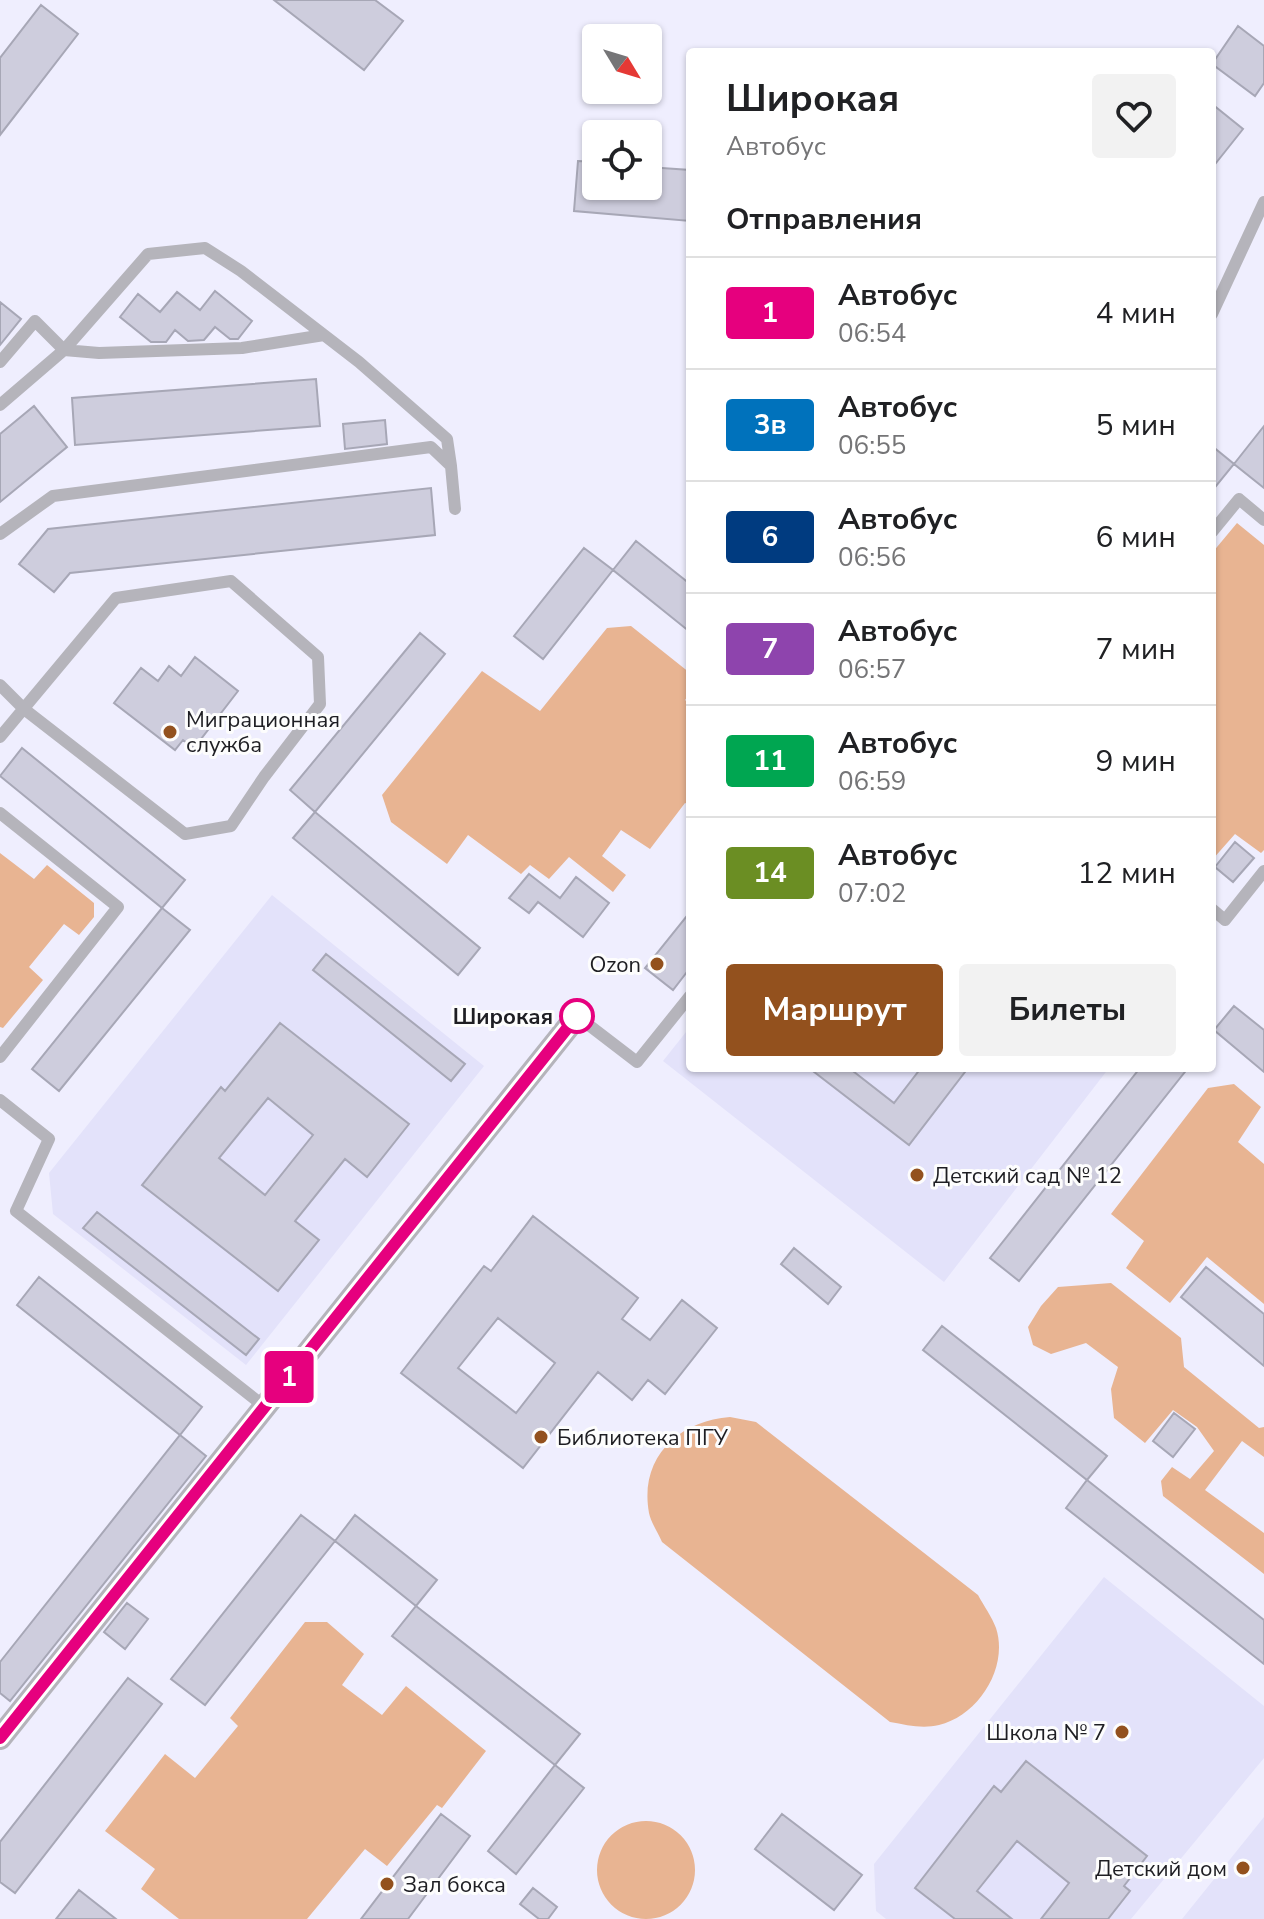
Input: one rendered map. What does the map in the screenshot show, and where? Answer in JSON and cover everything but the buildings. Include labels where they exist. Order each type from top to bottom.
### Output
[{"type":"street","points":[[0,1738],[577,1016]]},
{"type":"lane","points":[[1216,305],[1264,202]]},
{"type":"lane","points":[[0,405],[64,350],[148,254],[205,248],[241,271],[359,362],[447,439],[455,509]]},
{"type":"lane","points":[[0,362],[35,321],[64,350],[99,353],[242,348],[324,335]]},
{"type":"lane","points":[[0,534],[53,496],[431,447],[451,466]]},
{"type":"lane","points":[[1216,527],[1239,499],[1264,520]]},
{"type":"lane","points":[[0,685],[24,709],[185,834],[231,826],[320,704],[318,657],[231,581],[116,598],[24,709],[0,737]]},
{"type":"lane","points":[[0,813],[118,907],[0,1057]]},
{"type":"lane","points":[[1219,920],[1264,871]]},
{"type":"lane","points":[[577,1016],[637,1062],[686,1001]]},
{"type":"lane","points":[[0,1100],[49,1139],[16,1211],[265,1407]]},
{"type":"shaded area","points":[[1237,523],[1264,545],[1264,850],[1261,853],[1235,834],[1216,855],[1216,548]]},
{"type":"shaded area","points":[[631,626],[686,670],[686,803],[650,849],[621,830],[602,856],[626,875],[613,892],[569,857],[549,879],[530,865],[521,874],[468,835],[447,864],[391,822],[382,795],[482,671],[540,711],[607,628]]},
{"type":"shaded area","points":[[0,853],[34,879],[47,865],[94,903],[94,917],[79,935],[64,924],[29,967],[43,980],[3,1028],[0,1027]]},
{"type":"shaded area","points":[[272,895],[484,1066],[246,1365],[53,1214],[49,1173]]},
{"type":"shaded area","name":"Детский сад № 12","points":[[686,1032],[686,1072],[1106,1072],[944,1282],[663,1061]]},
{"type":"shaded area","points":[[1234,1084],[1261,1107],[1238,1142],[1264,1164],[1264,1304],[1207,1257],[1170,1303],[1126,1268],[1144,1241],[1111,1214],[1208,1088]]},
{"type":"shaded area","points":[[1111,1283],[1181,1338],[1184,1367],[1259,1428],[1264,1427],[1264,1457],[1242,1441],[1205,1490],[1264,1533],[1264,1574],[1163,1496],[1161,1481],[1172,1467],[1190,1479],[1214,1451],[1197,1427],[1173,1410],[1145,1443],[1114,1418],[1111,1389],[1118,1367],[1086,1343],[1051,1354],[1033,1345],[1028,1327],[1058,1287]]},
{"type":"shaded area","points":[[730,1417],[756,1422],[978,1595],[996,1628],[998,1659],[987,1688],[966,1712],[933,1726],[890,1722],[662,1542],[650,1517],[647,1493],[657,1460],[666,1446],[694,1426]]},
{"type":"shaded area","name":"Школа № 7","points":[[1104,1577],[1264,1706],[1264,1758],[1131,1919],[886,1919],[876,1911],[874,1864]]},
{"type":"shaded area","points":[[305,1622],[327,1622],[364,1654],[342,1685],[382,1715],[406,1686],[486,1751],[442,1808],[437,1805],[387,1866],[365,1849],[307,1919],[179,1919],[141,1889],[155,1869],[105,1831],[165,1754],[195,1778],[238,1726],[230,1718]]},
{"type":"shaded area","name":"Детский дом","points":[[1264,1817],[1264,1919],[1182,1919]]},
{"type":"shaded area","points":[[646,1821],[665,1825],[680,1836],[691,1851],[695,1870],[691,1889],[680,1904],[665,1915],[646,1919],[627,1915],[612,1904],[601,1889],[597,1870],[601,1851],[612,1836],[627,1825]]},
{"type":"bus line","name":"1","points":[[0,1738],[577,1016]]},
{"type":"place","name":"Миграционная служба","points":[[170,732]]},
{"type":"place","name":"Ozon","points":[[657,964]]},
{"type":"place","name":"Широкая","points":[[577,1016]]},
{"type":"place","name":"Детский сад № 12","points":[[917,1175]]},
{"type":"place","name":"Библиотека ПГУ","points":[[541,1437]]},
{"type":"place","name":"Школа № 7","points":[[1122,1732]]},
{"type":"place","name":"Детский дом","points":[[1243,1868]]},
{"type":"place","name":"Зал бокса","points":[[387,1884]]}]
